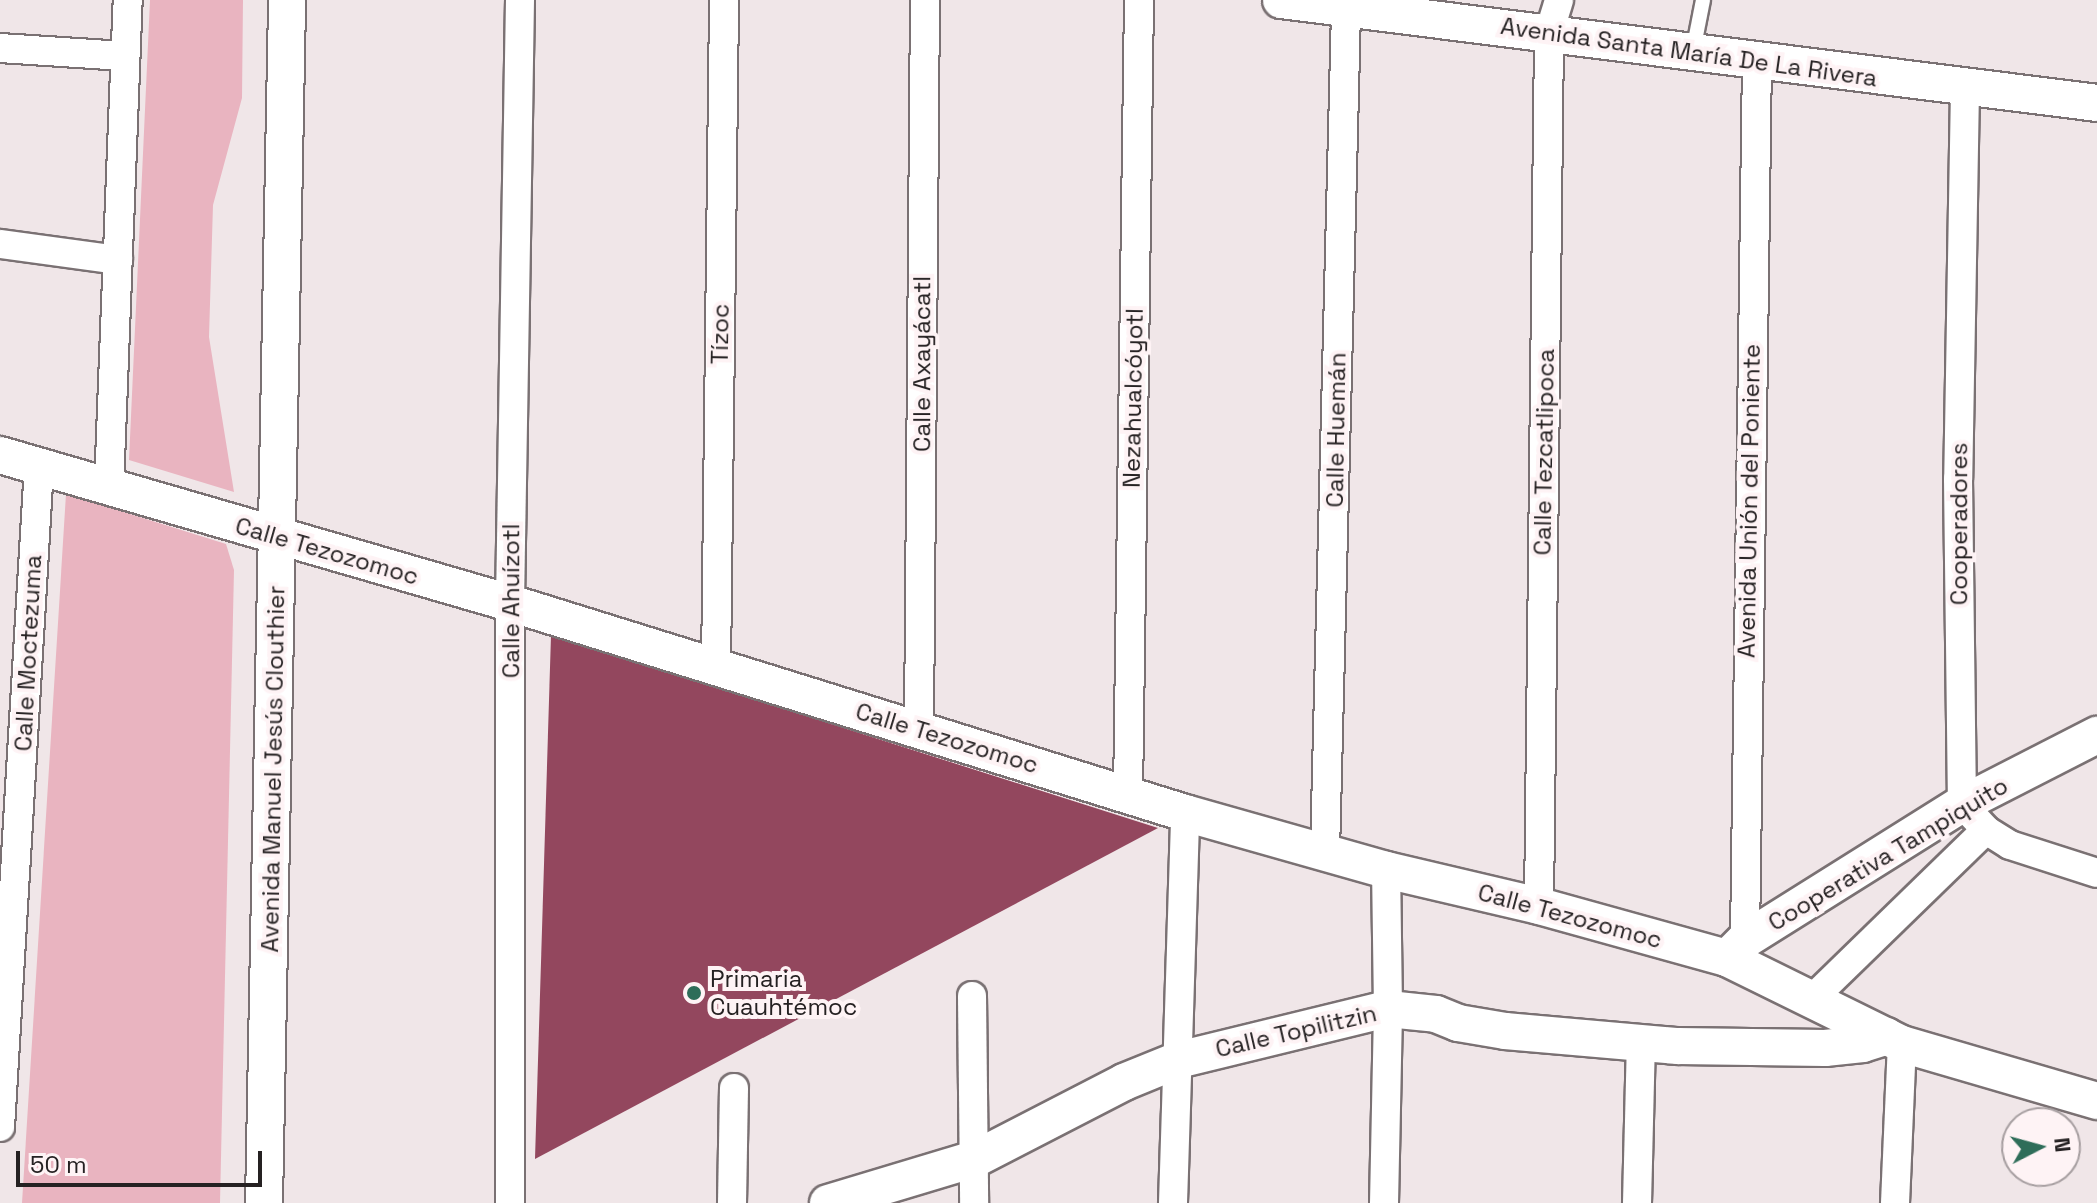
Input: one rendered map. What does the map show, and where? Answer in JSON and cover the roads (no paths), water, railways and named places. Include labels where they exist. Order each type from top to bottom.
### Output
[{"type":"street","points":[[109,487],[128,0]]},
{"type":"street","name":"Avenida Manuel Jesús Clouthier","points":[[264,1203],[287,0]]},
{"type":"street","name":"Calle Ahuízotl","points":[[510,1203],[510,603],[520,0]]},
{"type":"street","name":"Tízoc","points":[[716,668],[724,0]]},
{"type":"street","name":"Calle Axayácatl","points":[[919,728],[925,0]]},
{"type":"street","name":"Nezahualcóyotl","points":[[1128,796],[1139,0]]},
{"type":"street","name":"Avenida Santa María De La Rivera","points":[[1281,0],[1346,8],[1554,17],[1693,52],[1965,89],[2097,103]]},
{"type":"street","name":"Calle Huemán","points":[[1325,852],[1346,8]]},
{"type":"street","name":"Calle Tezcatlipoca","points":[[1539,906],[1554,17]]},
{"type":"street","points":[[0,48],[125,56]]},
{"type":"street","name":"Avenida Unión del Poniente","points":[[1736,949],[1757,61]]},
{"type":"street","name":"Cooperadores","points":[[1962,804],[1958,479],[1965,89]]},
{"type":"street","points":[[0,244],[118,260]]},
{"type":"street","name":"Calle Tezozomoc","points":[[0,455],[510,603],[1185,813],[1386,870],[1736,949],[1813,998],[1894,1040],[2097,1101]]},
{"type":"street","name":"Calle Moctezuma","points":[[0,1127],[39,467]]},
{"type":"street","name":"Cooperativa Tampiquito","points":[[1736,949],[1962,804],[2097,735]]},
{"type":"street","points":[[1962,804],[1986,830],[2031,854],[2097,873]]},
{"type":"street","points":[[1173,1203],[1185,813]]},
{"type":"street","name":"Cooperativa Tampiquito","points":[[1813,998],[1986,830]]},
{"type":"street","points":[[1384,1203],[1388,1009],[1386,870]]},
{"type":"street","points":[[972,996],[974,1203]]},
{"type":"street","name":"Calle Topilitzin","points":[[828,1203],[975,1159],[1112,1088],[1178,1060],[1388,1009],[1436,1014],[1458,1023],[1505,1031],[1641,1041],[1793,1049],[1894,1040]]},
{"type":"street","points":[[1894,1040],[1895,1203]]},
{"type":"street","points":[[1637,1203],[1641,1041]]},
{"type":"street","points":[[732,1203],[734,1088]]},
{"type":"lane","points":[[1693,52],[1703,0]]},
{"type":"place","name":"Primaria Cuauhtémoc","points":[[694,993]]}]
